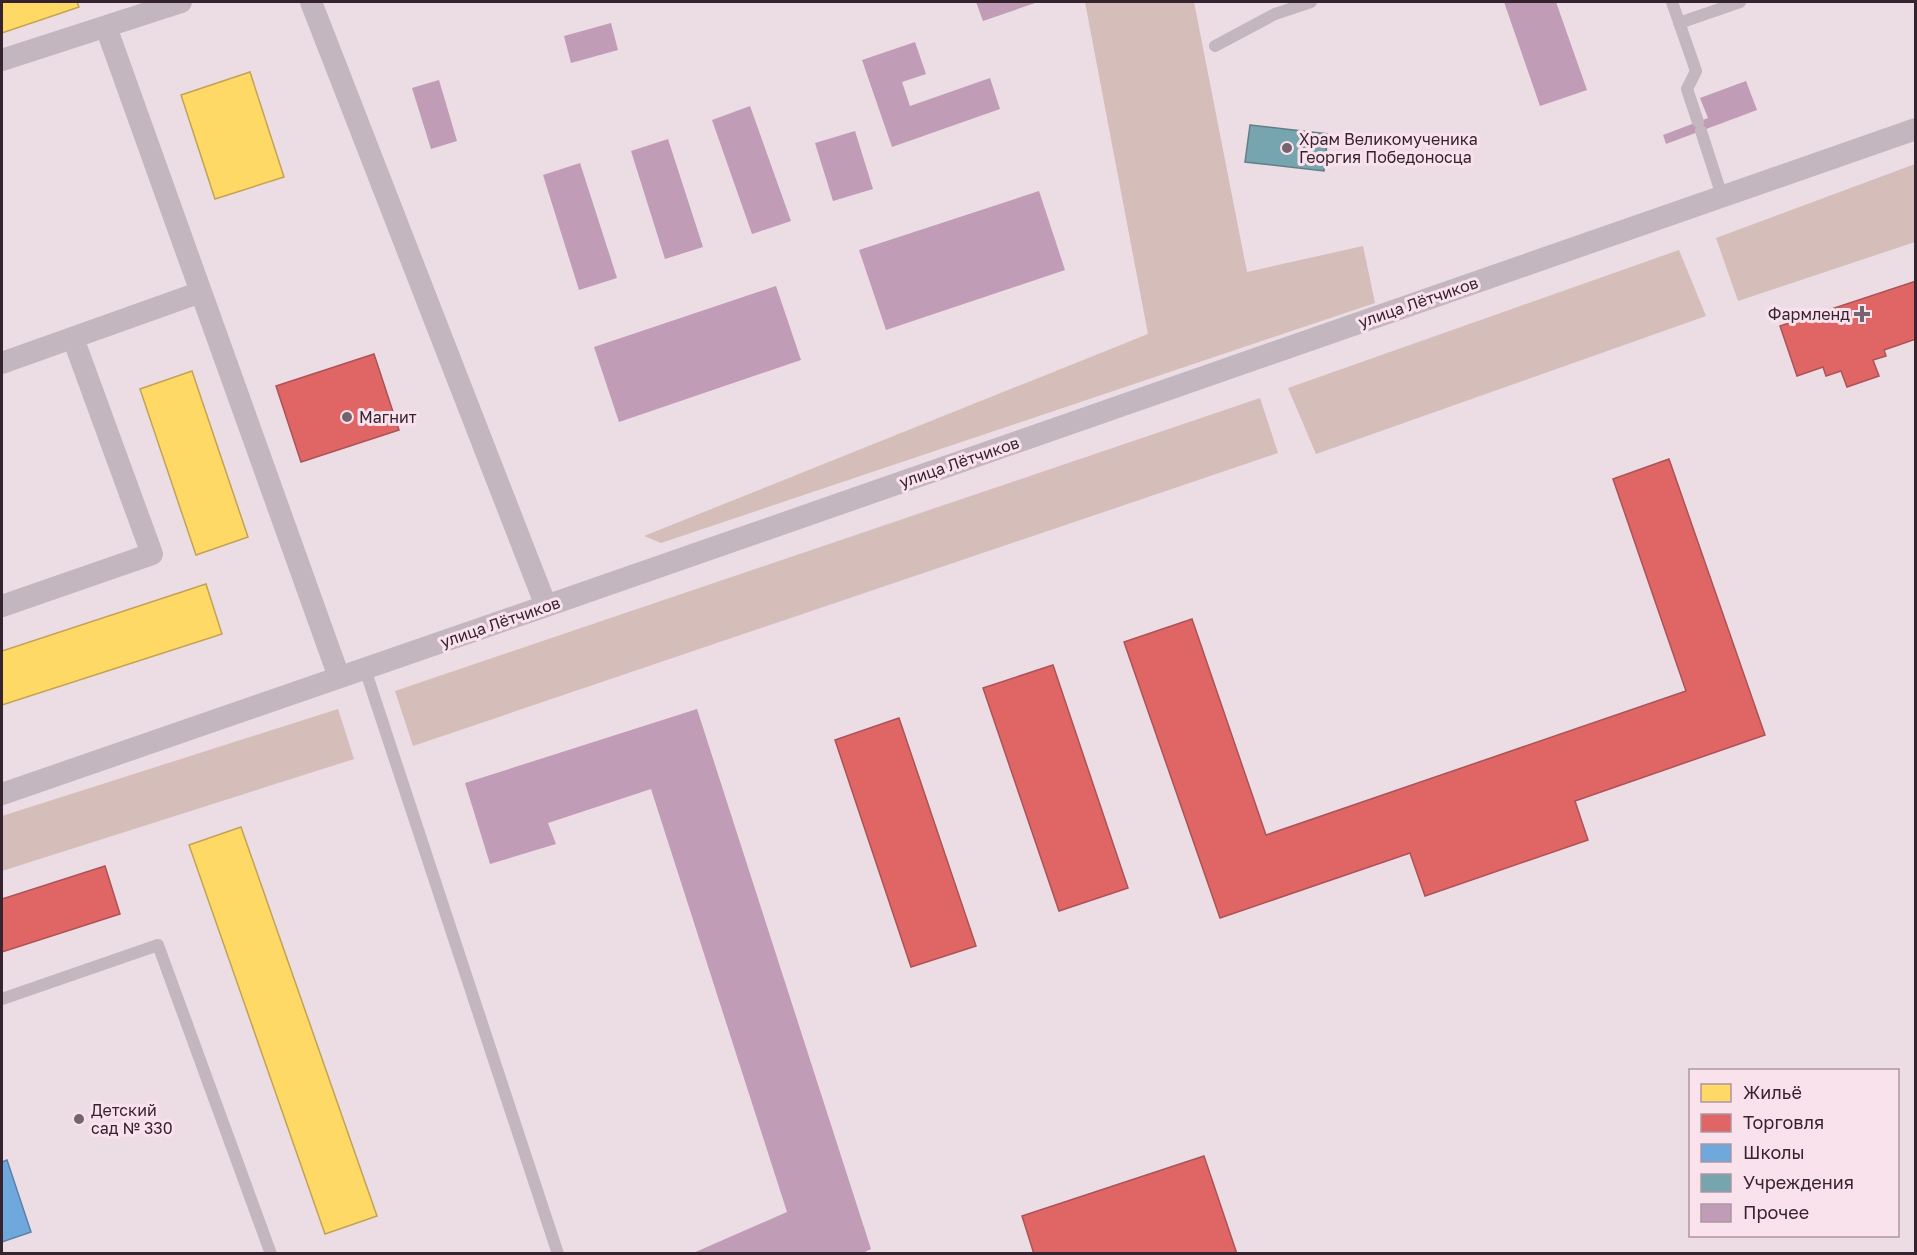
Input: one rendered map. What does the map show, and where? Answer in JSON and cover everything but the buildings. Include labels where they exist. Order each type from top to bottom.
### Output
[{"type":"street","points":[[2,60],[181,2]]},
{"type":"street","points":[[311,2],[546,606]]},
{"type":"street","points":[[106,27],[339,678]]},
{"type":"street","name":"улица Лётчиков","points":[[2,794],[1916,129]]},
{"type":"street","points":[[2,363],[201,292]]},
{"type":"street","points":[[2,606],[152,555],[73,338]]},
{"type":"lane","points":[[1215,46],[1275,14],[1311,2]]},
{"type":"lane","points":[[1672,2],[1696,71],[1687,89],[1722,196]]},
{"type":"lane","points":[[1679,23],[1740,2]]},
{"type":"lane","points":[[365,669],[558,1254]]},
{"type":"lane","points":[[2,999],[158,945],[271,1254]]},
{"type":"shaded area","points":[[1085,2],[1194,2],[1247,272],[1363,246],[1375,303],[661,543],[644,536],[1148,334]]},
{"type":"shaded area","points":[[1915,164],[1915,242],[1738,301],[1716,238]]},
{"type":"shaded area","points":[[1679,250],[1706,316],[1316,454],[1288,388]]},
{"type":"shaded area","points":[[1260,398],[1278,453],[413,746],[395,691]]},
{"type":"shaded area","points":[[338,709],[354,759],[2,871],[2,816]]},
{"type":"place","name":"Храм Великомученика Георгия Победоносца","points":[[1287,148]]},
{"type":"place","name":"Фармленд","points":[[1862,314]]},
{"type":"place","name":"Магнит","points":[[347,417]]},
{"type":"place","name":"Детский сад № 330","points":[[79,1119]]}]
